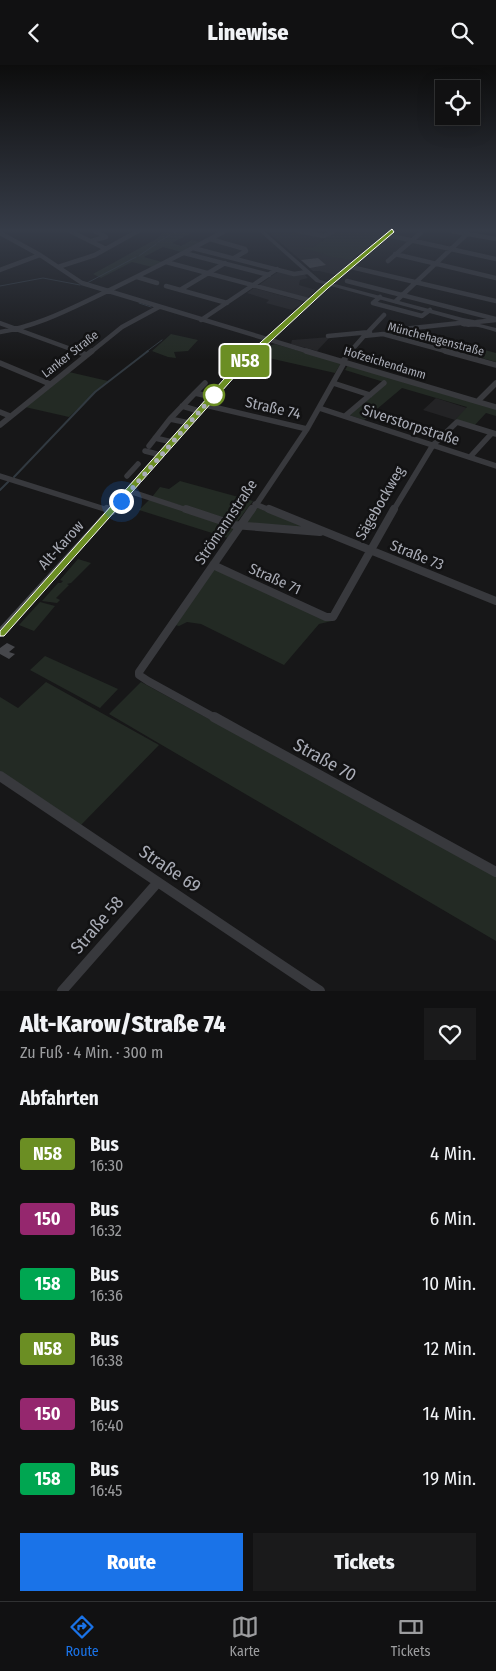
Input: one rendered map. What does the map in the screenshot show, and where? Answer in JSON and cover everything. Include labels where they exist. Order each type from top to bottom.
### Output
[{"type":"main road","name":"Alt-Karow","points":[[0,633],[112,511],[243,363],[343,274]]},
{"type":"street","name":"Hofzeichendamm","points":[[69,274],[82,283],[267,341],[343,361],[496,407]]},
{"type":"street","points":[[0,331],[36,325],[144,274]]},
{"type":"street","points":[[180,290],[208,274]]},
{"type":"street","points":[[209,274],[312,301]]},
{"type":"street","points":[[310,274],[318,281],[430,310],[462,321],[469,326],[496,319]]},
{"type":"street","points":[[382,274],[496,301]]},
{"type":"street","points":[[396,301],[424,274]]},
{"type":"street","points":[[481,274],[496,278]]},
{"type":"street","points":[[201,320],[269,275]]},
{"type":"street","points":[[138,277],[157,283]]},
{"type":"street","points":[[347,281],[496,319]]},
{"type":"street","points":[[166,286],[227,303]]},
{"type":"street","points":[[380,297],[373,303],[422,316],[430,310]]},
{"type":"street","name":"Lanker Straße","points":[[0,425],[125,325],[159,307]]},
{"type":"street","name":"Strömannstraße","points":[[139,675],[141,667],[176,621],[307,429],[344,363],[343,361],[364,336],[370,333],[384,315]]},
{"type":"street","points":[[403,329],[462,321]]},
{"type":"street","points":[[0,323],[87,355]]},
{"type":"street","points":[[477,323],[496,329]]},
{"type":"street","points":[[328,336],[376,331]]},
{"type":"street","name":"Münchehagenstraße","points":[[370,333],[383,334],[496,365]]},
{"type":"street","points":[[0,363],[50,384]]},
{"type":"street","points":[[161,455],[147,449],[170,419],[205,383]]},
{"type":"street","points":[[333,383],[370,395],[384,383]]},
{"type":"street","points":[[478,401],[496,383]]},
{"type":"street","points":[[195,393],[212,397]]},
{"type":"street","name":"Siverstorpstraße","points":[[345,416],[370,395]]},
{"type":"street","points":[[182,406],[202,408]]},
{"type":"street","name":"Straße 74","points":[[202,408],[307,429]]},
{"type":"street","name":"Siverstorpstraße","points":[[319,408],[496,466]]},
{"type":"street","points":[[0,412],[10,416]]},
{"type":"street","points":[[170,419],[189,423]]},
{"type":"street","name":"Sägebockweg","points":[[326,617],[335,615],[410,478],[433,445],[457,422],[494,433]]},
{"type":"street","name":"Siverstorpstraße","points":[[470,457],[494,433]]},
{"type":"street","points":[[155,438],[172,443]]},
{"type":"street","points":[[138,464],[129,474],[143,475]]},
{"type":"street","points":[[0,476],[112,511]]},
{"type":"street","name":"Straße 73","points":[[129,491],[240,526],[327,533]]},
{"type":"street","name":"Straße 73","points":[[255,504],[496,601]]},
{"type":"street","name":"Straße 71","points":[[213,565],[326,617]]},
{"type":"street","name":"Straße 70","points":[[139,675],[496,872]]},
{"type":"street","name":"Straße 69","points":[[0,776],[320,991]]},
{"type":"street","name":"Straße 58","points":[[62,991],[158,882]]},
{"type":"shaded area","points":[[93,274],[108,274],[101,278]]},
{"type":"shaded area","points":[[274,274],[304,274],[308,278],[300,280],[299,285],[316,290],[307,298],[259,285]]},
{"type":"shaded area","points":[[254,288],[305,302],[292,310],[266,303],[269,300],[247,293]]},
{"type":"shaded area","points":[[406,329],[496,353],[496,362],[384,331]]},
{"type":"shaded area","points":[[171,334],[198,340],[188,351],[174,352],[176,358],[152,351]]},
{"type":"shaded area","points":[[330,337],[317,351],[291,344],[292,340]]},
{"type":"shaded area","points":[[275,344],[341,363],[335,373],[260,356],[251,362],[269,346]]},
{"type":"shaded area","points":[[348,365],[496,408],[496,416],[486,413],[474,426],[455,420],[467,407],[402,388],[364,420],[349,415],[387,383],[345,370]]},
{"type":"shaded area","points":[[69,372],[108,381],[69,417],[25,407]]},
{"type":"shaded area","points":[[436,398],[467,408],[455,420],[423,410]]},
{"type":"shaded area","points":[[180,481],[253,501],[237,522],[152,497],[160,487],[169,489]]},
{"type":"shaded area","points":[[150,499],[234,527],[228,538],[139,510]]},
{"type":"shaded area","points":[[255,507],[317,530],[245,523]]},
{"type":"shaded area","points":[[78,559],[91,563],[71,583],[67,584],[69,585],[56,598],[60,600],[57,603],[42,601],[58,583],[63,581],[60,580]]},
{"type":"shaded area","points":[[215,570],[332,621],[319,624],[284,665],[201,624],[187,622],[179,626],[175,625],[212,571]]},
{"type":"shaded area","points":[[40,602],[55,606],[34,631],[19,625]]},
{"type":"shaded area","points":[[45,656],[118,689],[100,708],[30,670]]},
{"type":"shaded area","points":[[46,682],[159,745],[81,825],[0,771],[0,697],[18,708]]},
{"type":"shaded area","points":[[141,682],[496,875],[496,941],[109,714]]},
{"type":"building","points":[[7,643],[15,647],[9,652],[15,654],[9,659],[0,654],[0,648]]},
{"type":"waterway","points":[[87,283],[104,274]]},
{"type":"waterway","points":[[0,286],[43,278],[80,285]]},
{"type":"waterway","points":[[139,303],[151,307]]},
{"type":"waterway","points":[[146,352],[162,340]]},
{"type":"waterway","points":[[14,477],[95,392],[148,351]]},
{"type":"waterway","points":[[0,490],[9,481]]},
{"type":"bus line","name":"N58","points":[[0,634],[11,624],[243,363],[341,274]]},
{"type":"route","points":[[121,501],[214,395]]}]
